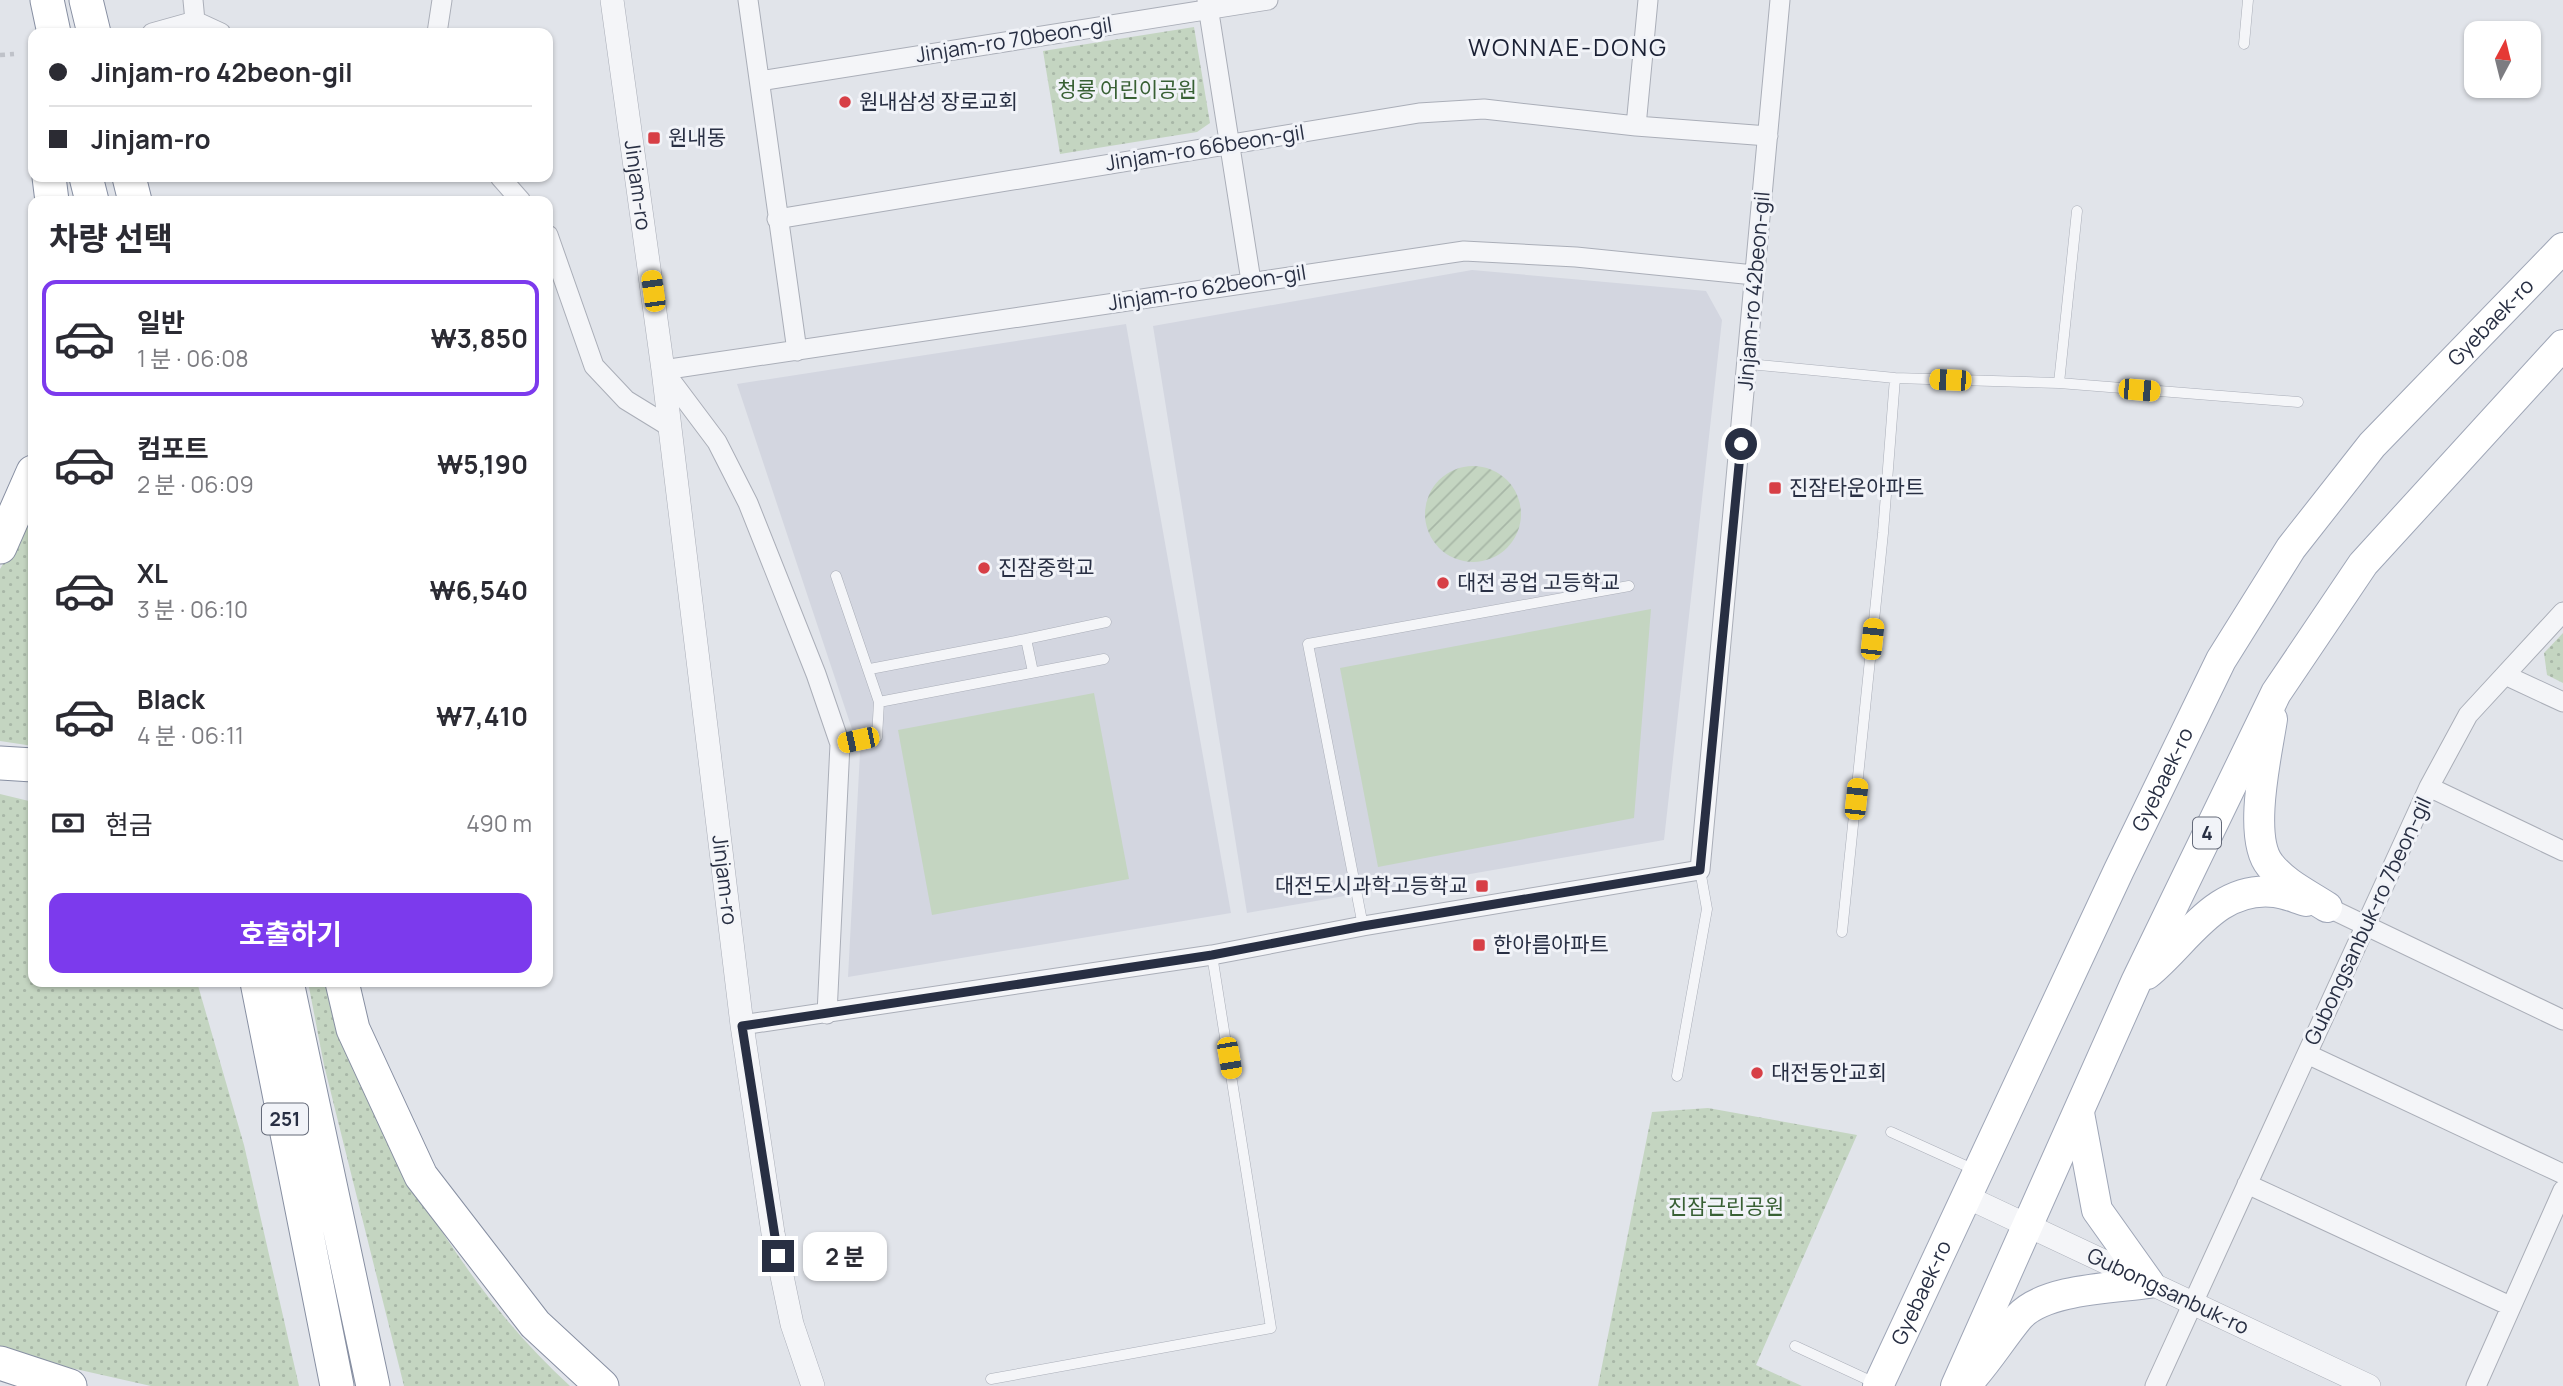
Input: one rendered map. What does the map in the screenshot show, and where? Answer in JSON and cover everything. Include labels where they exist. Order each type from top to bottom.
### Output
[{"type":"highway","points":[[25,43],[32,0]]},
{"type":"highway","points":[[47,0],[53,28]]},
{"type":"highway","points":[[86,0],[93,28]]},
{"type":"highway","points":[[0,547],[28,483]]},
{"type":"highway","points":[[0,763],[28,765]]},
{"type":"highway","points":[[242,987],[274,1058]]},
{"type":"highway","name":"251","points":[[258,987],[274,1058],[309,1258],[337,1386]]},
{"type":"highway","name":"251","points":[[288,987],[373,1386]]},
{"type":"highway","points":[[343,987],[353,1029],[421,1176],[535,1324],[602,1386]]},
{"type":"highway","points":[[0,1363],[71,1386]]},
{"type":"main road","name":"Gyebaek-ro","points":[[1878,1385],[2119,870],[2221,660],[2291,548],[2372,445],[2563,248]]},
{"type":"main road","name":"4","points":[[1956,1386],[2136,982],[2276,693],[2363,564],[2563,345]]},
{"type":"main road","points":[[2276,693],[2264,775],[2261,846],[2267,862],[2281,877],[2327,907]]},
{"type":"main road","points":[[2136,982],[2165,959],[2206,915],[2227,898],[2274,891],[2327,907]]},
{"type":"main road","points":[[1965,1386],[1990,1361],[2021,1315],[2055,1296],[2149,1283],[2097,1210],[2079,1113]]},
{"type":"street","points":[[193,0],[195,21]]},
{"type":"street","points":[[438,28],[442,0]]},
{"type":"street","name":"Jinjam-ro","points":[[612,0],[663,370],[742,1026],[774,1233],[792,1324],[813,1386]]},
{"type":"street","points":[[748,0],[797,351]]},
{"type":"street","name":"Jinjam-ro 70beon-gil","points":[[760,81],[1208,4],[1268,0]]},
{"type":"street","points":[[1636,126],[1648,0]]},
{"type":"street","name":"Jinjam-ro 42beon-gil","points":[[1700,870],[1749,364],[1754,275],[1780,0]]},
{"type":"street","points":[[1208,4],[1251,281]]},
{"type":"street","points":[[170,28],[195,21],[210,28]]},
{"type":"street","name":"Jinjam-ro 66beon-gil","points":[[777,219],[1419,113],[1484,109],[1636,126],[1768,136]]},
{"type":"street","points":[[504,182],[517,196]]},
{"type":"street","points":[[553,249],[594,366],[626,400],[670,427]]},
{"type":"street","name":"Jinjam-ro 62beon-gil","points":[[663,370],[1464,251],[1576,257],[1754,275]]},
{"type":"street","name":"Jinjam-ro","points":[[663,370],[717,442],[748,503],[816,674],[839,744],[827,1014]]},
{"type":"street","name":"Gubongsanbuk-ro 7beon-gil","points":[[2155,1386],[2430,787],[2468,715],[2563,612]]},
{"type":"street","points":[[2505,674],[2563,702]]},
{"type":"street","name":"Gubongsanbuk-ro 7beon-gil","points":[[2430,787],[2563,850]]},
{"type":"street","points":[[742,1026],[1212,955],[1363,926],[1700,870]]},
{"type":"street","points":[[2327,907],[2563,1020]]},
{"type":"street","name":"Gubongsanbuk-ro 7beon-gil","points":[[2307,1054],[2563,1174]]},
{"type":"street","name":"Gubongsanbuk-ro","points":[[1973,1184],[2029,1226],[2369,1386]]},
{"type":"street","points":[[2247,1184],[2510,1306]]},
{"type":"street","points":[[2476,1386],[2563,1190]]},
{"type":"lane","points":[[2244,44],[2248,0]]},
{"type":"lane","points":[[2059,383],[2077,211]]},
{"type":"lane","points":[[1749,364],[1895,379],[2059,383],[2298,402]]},
{"type":"lane","points":[[1842,932],[1895,379]]},
{"type":"lane","points":[[836,576],[870,669],[879,702],[877,737],[839,744]]},
{"type":"lane","points":[[1363,926],[1308,645],[1629,586]]},
{"type":"lane","points":[[870,669],[1106,622]]},
{"type":"lane","points":[[1026,639],[1033,672]]},
{"type":"lane","points":[[879,702],[1104,659]]},
{"type":"lane","points":[[1676,1076],[1707,909],[1700,870]]},
{"type":"lane","points":[[991,1379],[1271,1328],[1212,955]]},
{"type":"lane","points":[[1891,1132],[1973,1184]]},
{"type":"lane","points":[[1795,1346],[1878,1385]]},
{"type":"path","points":[[0,55],[25,43]]},
{"type":"shaded area","name":"대전 공업 고등학교","points":[[1472,270],[1706,291],[1722,320],[1664,840],[1247,913],[1153,326]]},
{"type":"shaded area","name":"진잠중학교","points":[[1126,324],[1231,913],[848,977],[860,753],[737,384]]},
{"type":"green space","name":"청룡 어린이공원","points":[[1194,27],[1210,123],[1197,132],[1060,154],[1043,51]]},
{"type":"green space","points":[[1464,466],[1482,466],[1500,474],[1513,487],[1521,505],[1518,533],[1500,554],[1482,562],[1464,562],[1446,554],[1433,541],[1425,523],[1425,505],[1433,487],[1446,474]]},
{"type":"green space","points":[[28,515],[28,745],[0,741],[0,569],[22,532]]},
{"type":"green space","points":[[1651,609],[1634,818],[1378,867],[1340,668]]},
{"type":"green space","points":[[2563,633],[2563,683],[2547,675],[2544,653]]},
{"type":"green space","points":[[1094,693],[1129,879],[932,915],[898,730]]},
{"type":"green space","points":[[0,794],[28,801],[28,987],[198,987],[244,1145],[299,1386],[151,1386],[9,1354],[0,1349]]},
{"type":"green space","points":[[309,987],[328,987],[372,1105],[440,1229],[487,1296],[570,1386],[404,1386],[324,1065]]},
{"type":"green space","name":"진잠근린공원","points":[[1708,1108],[1857,1135],[1756,1365],[1802,1386],[1598,1386],[1652,1112]]},
{"type":"place","name":"원내삼성 장로교회","points":[[845,102]]},
{"type":"place","name":"원내동","points":[[654,138]]},
{"type":"place","name":"진잠타운아파트","points":[[1775,488]]},
{"type":"place","name":"진잠중학교","points":[[984,568]]},
{"type":"place","name":"대전 공업 고등학교","points":[[1443,583]]},
{"type":"place","name":"대전도시과학고등학교","points":[[1482,886]]},
{"type":"place","name":"한아름아파트","points":[[1479,945]]},
{"type":"place","name":"대전동안교회","points":[[1757,1073]]},
{"type":"district","name":"WONNAE-DONG","points":[[1568,48]]},
{"type":"route","points":[[778,1256],[742,1026],[1212,955],[1363,926],[1700,870],[1741,444]]}]
